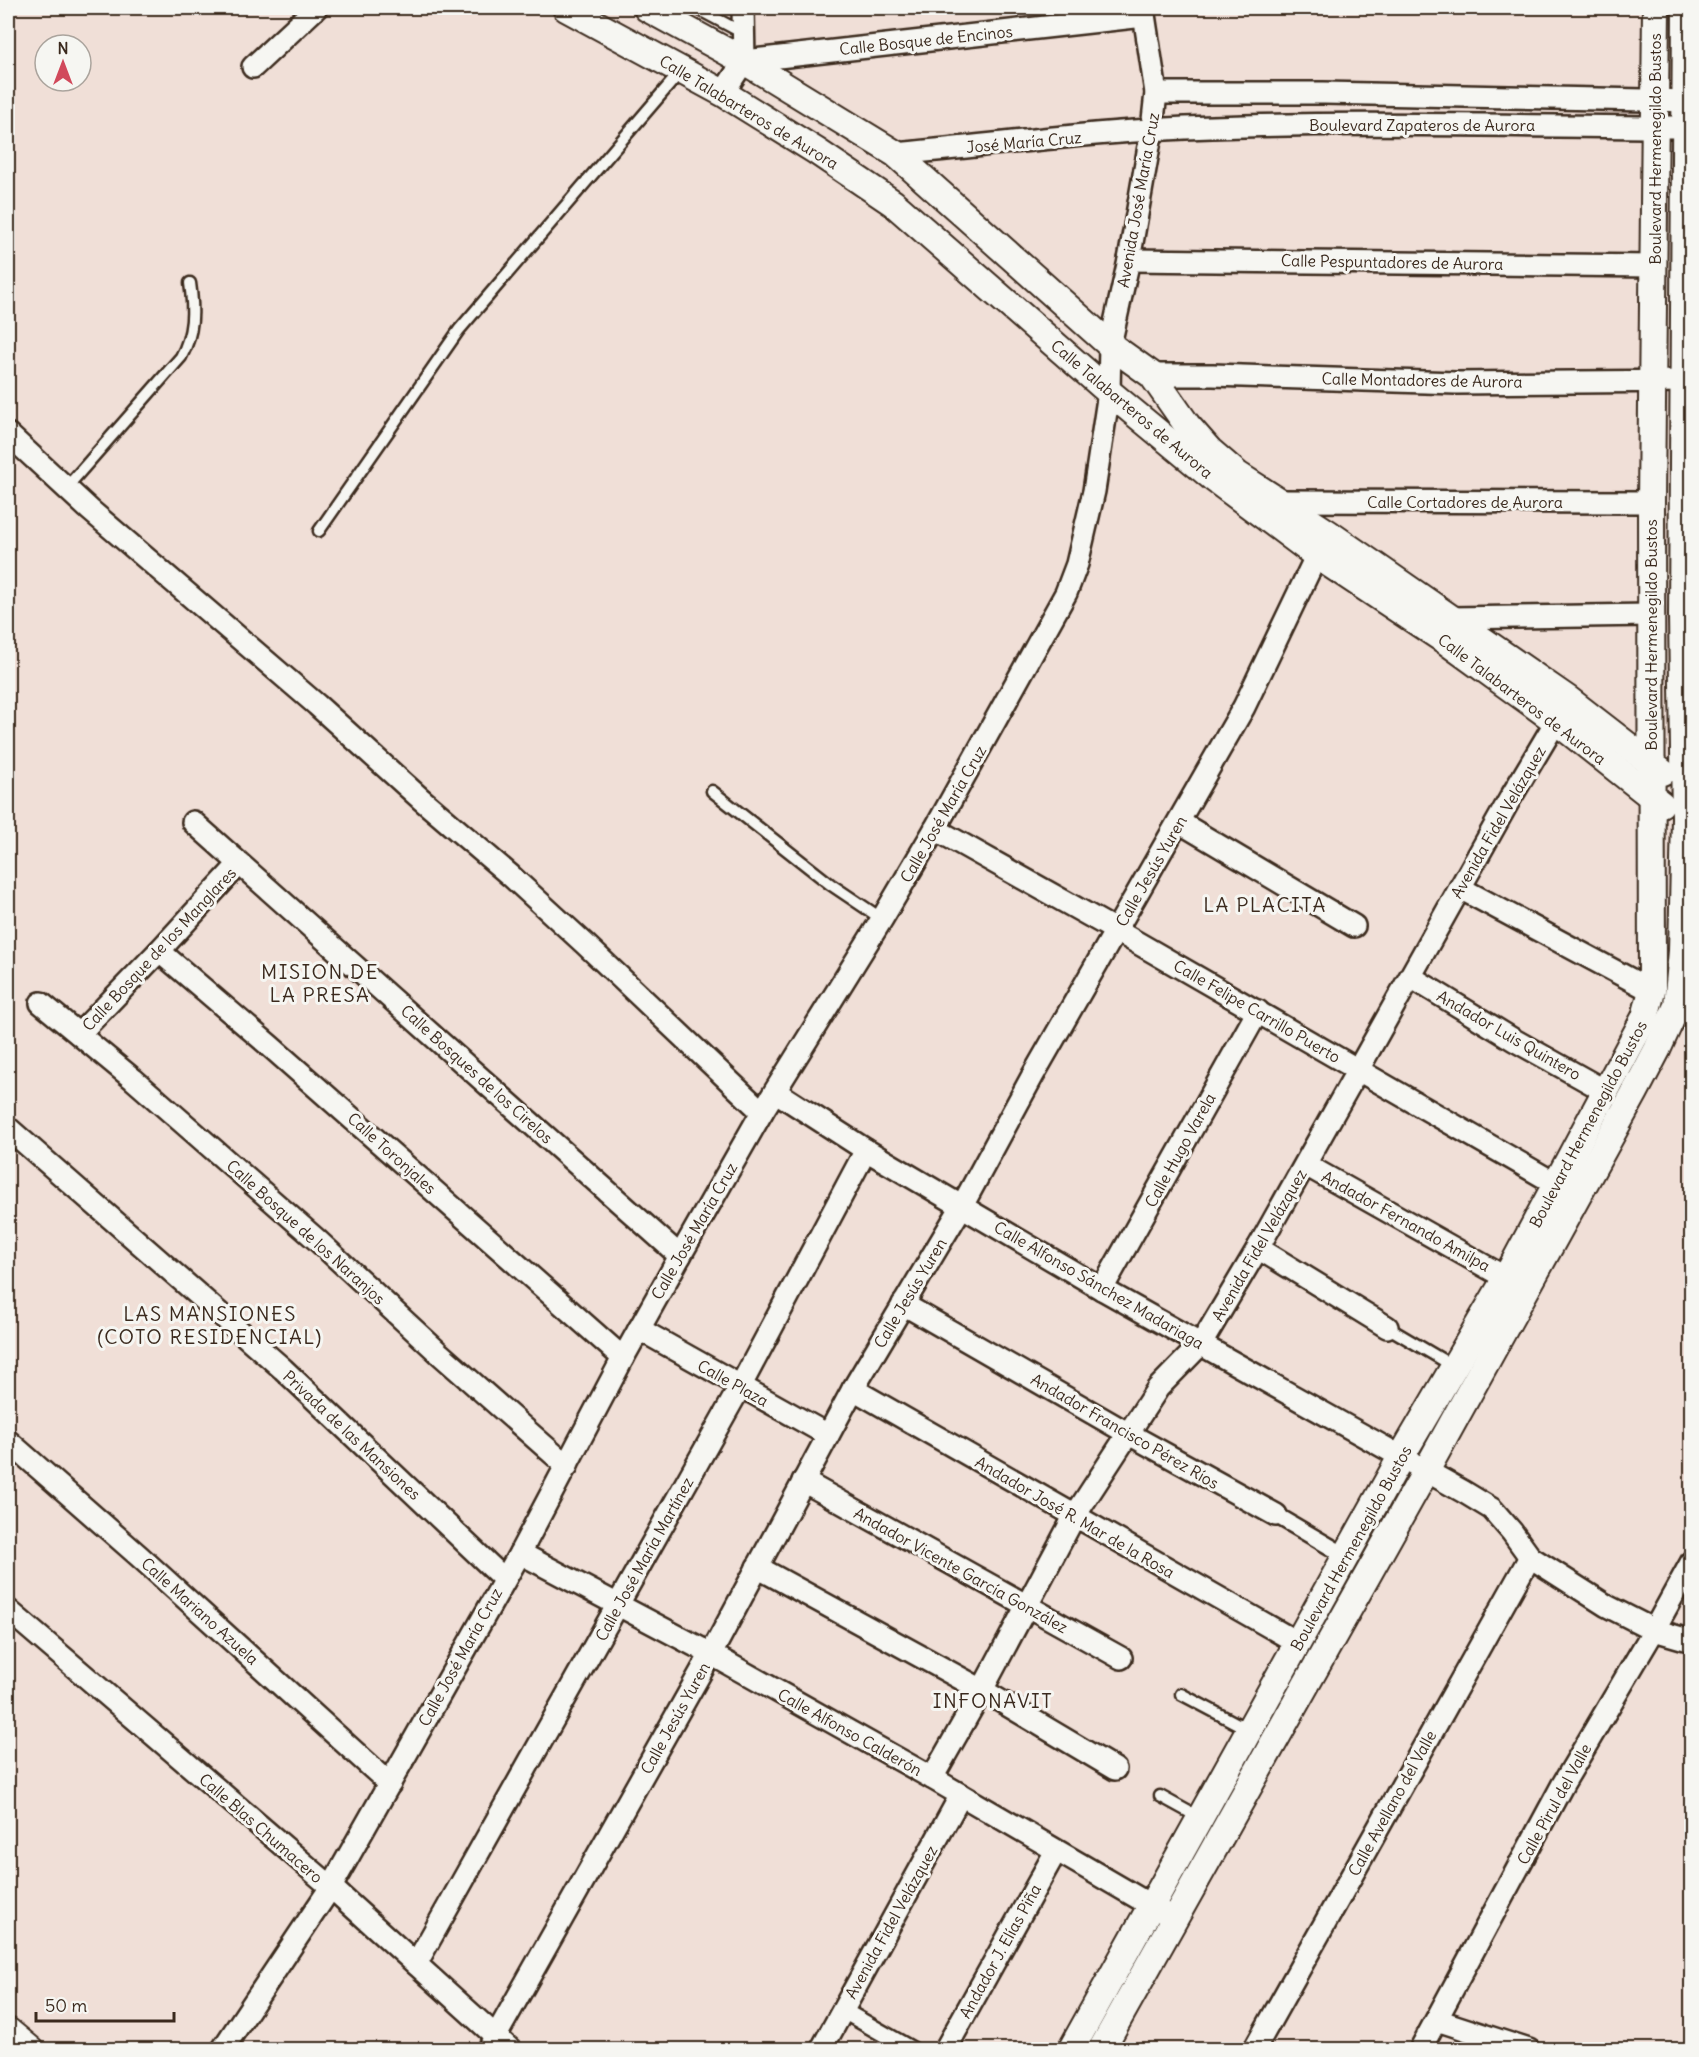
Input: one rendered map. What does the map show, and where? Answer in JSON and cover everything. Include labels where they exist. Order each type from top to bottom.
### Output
[{"type":"street","points":[[253,67],[316,8]]},
{"type":"street","name":"Calle Talabarteros de Aurora","points":[[566,8],[723,93],[816,151],[893,203],[1109,392],[1213,478],[1451,618],[1562,711],[1653,799],[1688,821]]},
{"type":"street","name":"Calle Talabarteros de Aurora","points":[[647,8],[744,61],[896,154],[1110,345],[1152,375],[1187,425],[1209,450],[1238,475],[1278,501],[1322,544],[1447,642],[1651,765],[1688,790]]},
{"type":"street","points":[[723,93],[744,61],[743,8]]},
{"type":"street","name":"Boulevard Hermenegildo Bustos","points":[[1101,2049],[1426,1471],[1567,1190],[1607,1092],[1645,1017],[1652,991],[1651,502],[1656,8]]},
{"type":"street","name":"Boulevard Hermenegildo Bustos","points":[[1071,2049],[1401,1457],[1506,1278],[1567,1190],[1657,1050],[1686,988],[1688,101],[1686,8]]},
{"type":"street","name":"Calle Bosque de Encinos","points":[[744,61],[1144,11]]},
{"type":"street","name":"Avenida José María Cruz","points":[[1109,392],[1110,345],[1129,260],[1156,93],[1144,11]]},
{"type":"street","name":"Boulevard Zapateros de Aurora","points":[[1156,93],[1324,93],[1688,101]]},
{"type":"street","points":[[1324,93],[1325,123]]},
{"type":"street","name":"Boulevard Zapateros de Aurora","points":[[1152,129],[1325,123],[1688,127]]},
{"type":"street","name":"José María Cruz","points":[[896,154],[1152,129]]},
{"type":"street","name":"Calle Pespuntadores de Aurora","points":[[1129,260],[1654,266]]},
{"type":"street","name":"Calle Montadores de Aurora","points":[[1152,375],[1456,383],[1687,381]]},
{"type":"street","name":"Calle José María Cruz","points":[[222,2049],[331,1887],[520,1553],[623,1358],[762,1112],[935,830],[1052,621],[1070,584],[1083,541],[1094,491],[1109,392]]},
{"type":"street","points":[[8,434],[66,488],[511,876],[762,1112]]},
{"type":"street","name":"Calle Cortadores de Aurora","points":[[1278,501],[1651,502]]},
{"type":"street","name":"Calle Jesús Yuren","points":[[498,2045],[853,1389],[962,1206],[1244,707],[1322,544]]},
{"type":"street","points":[[1451,618],[1651,615]]},
{"type":"street","name":"Avenida Fidel Velázquez","points":[[932,1778],[982,1690],[1074,1517],[1158,1388],[1201,1344],[1258,1248],[1562,711]]},
{"type":"street","name":"Calle Bosques de los Cirelos","points":[[193,822],[680,1256]]},
{"type":"street","points":[[1179,822],[1354,926]]},
{"type":"street","name":"Calle Felipe Carrillo Puerto","points":[[935,830],[1258,1011],[1567,1190]]},
{"type":"street","name":"Calle Bosque de los Manglares","points":[[79,1034],[239,864]]},
{"type":"street","points":[[1460,888],[1652,991]]},
{"type":"street","name":"Calle Toronjales","points":[[159,951],[623,1358]]},
{"type":"street","name":"Andador Luis Quintero","points":[[1411,977],[1514,1041],[1607,1092]]},
{"type":"street","name":"Calle Bosque de los Naranjos","points":[[41,1003],[317,1240],[440,1354],[567,1466]]},
{"type":"street","name":"Calle Hugo Varela","points":[[1102,1289],[1258,1011]]},
{"type":"street","name":"Calle Alfonso Sánchez Madariaga","points":[[776,1092],[866,1150],[1102,1289],[1492,1509],[1530,1557]]},
{"type":"street","name":"Privada de las Mansiones","points":[[8,1128],[283,1369],[504,1579]]},
{"type":"street","name":"Calle José María Martínez","points":[[416,1964],[740,1387],[866,1150]]},
{"type":"street","name":"Andador Fernando Amilpa","points":[[1306,1165],[1506,1278]]},
{"type":"street","points":[[1258,1248],[1387,1327]]},
{"type":"street","name":"Andador Francisco Pérez Ríos","points":[[903,1304],[1346,1557]]},
{"type":"street","name":"Calle Plaza","points":[[639,1329],[828,1435]]},
{"type":"street","name":"Andador José R. Mar de la Rosa","points":[[853,1389],[1298,1643]]},
{"type":"street","name":"Calle Mariano Azuela","points":[[8,1441],[390,1784]]},
{"type":"street","name":"Andador Vicente García González","points":[[803,1481],[1120,1658]]},
{"type":"street","name":"Calle Alfonso Calderón","points":[[520,1553],[711,1654],[932,1778],[1175,1919]]},
{"type":"street","points":[[1530,1557],[1607,1606],[1654,1630],[1692,1641]]},
{"type":"street","name":"Calle Avellano del Valle","points":[[1254,2049],[1530,1557]]},
{"type":"street","name":"Calle Pirul del Valle","points":[[1420,2049],[1563,1784],[1692,1561]]},
{"type":"street","points":[[757,1567],[982,1690],[1115,1769]]},
{"type":"street","name":"Calle Blas Chumacero","points":[[8,1610],[331,1887],[416,1964],[498,2045]]},
{"type":"street","points":[[1281,1675],[1304,1688]]},
{"type":"street","name":"Avenida Fidel Velázquez","points":[[821,2049],[961,1795]]},
{"type":"street","name":"Andador J. Elías Piña","points":[[945,2049],[1056,1851]]},
{"type":"street","points":[[842,2010],[912,2049]]},
{"type":"street","points":[[1437,2020],[1529,2049]]},
{"type":"street","points":[[8,2031],[31,2049]]},
{"type":"lane","points":[[696,8],[743,33]]},
{"type":"lane","points":[[319,531],[459,330],[682,69]]},
{"type":"lane","points":[[66,488],[181,357],[192,326],[190,283]]},
{"type":"lane","points":[[712,791],[830,884],[882,919]]},
{"type":"lane","points":[[1387,1327],[1454,1366]]},
{"type":"lane","points":[[1181,1694],[1249,1730]]},
{"type":"lane","points":[[1160,1796],[1200,1818]]},
{"type":"district","name":"LA PLACITA","points":[[1265,904]]},
{"type":"district","name":"MISION DE LA PRESA","points":[[320,982]]},
{"type":"district","name":"LAS MANSIONES (COTO RESIDENCIAL)","points":[[210,1324]]},
{"type":"district","name":"INFONAVIT","points":[[993,1700]]}]
